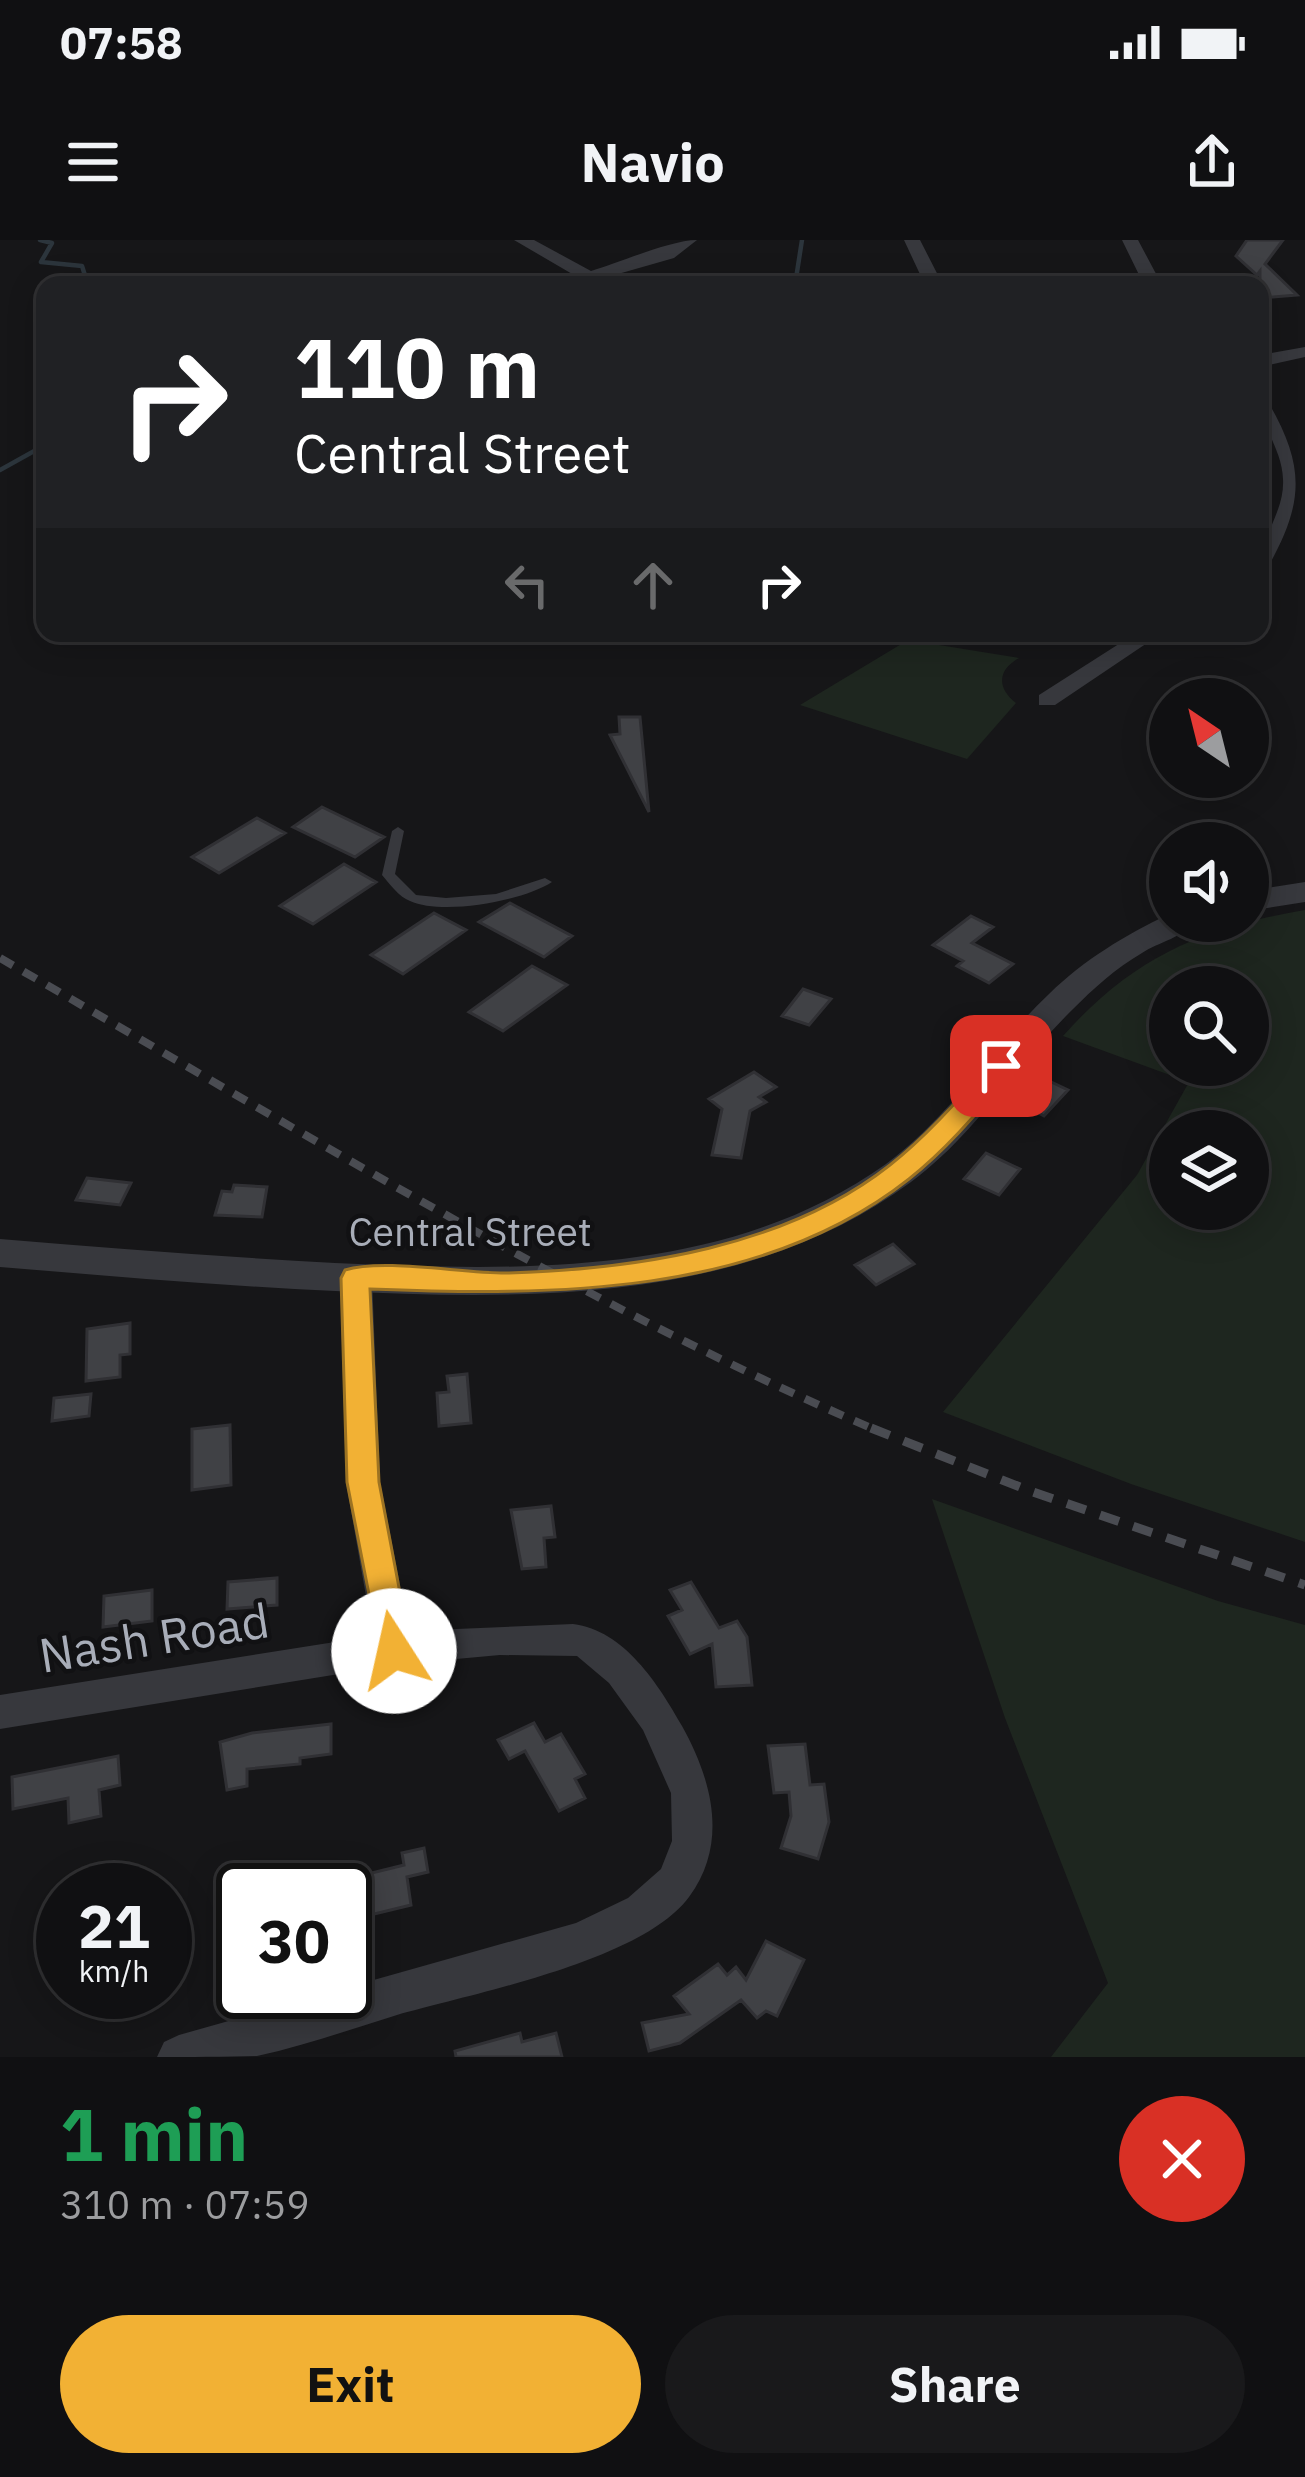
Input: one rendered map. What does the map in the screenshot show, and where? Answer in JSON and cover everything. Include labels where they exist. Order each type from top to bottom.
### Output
[{"type":"street","points":[[522,240],[589,276]]},
{"type":"street","points":[[611,276],[668,254],[689,240]]},
{"type":"street","points":[[912,240],[928,276]]},
{"type":"street","points":[[1130,240],[1148,276]]},
{"type":"street","points":[[1269,360],[1305,352]]},
{"type":"street","points":[[1269,415],[1283,432],[1300,476],[1292,517],[1269,549]]},
{"type":"street","points":[[1047,700],[1135,642]]},
{"type":"street","points":[[1269,898],[1305,892]]},
{"type":"street","name":"Central Street","points":[[0,1252],[506,1284],[596,1278],[710,1258],[772,1240],[826,1216],[898,1174],[961,1115],[1048,1009],[1087,972],[1149,936]]},
{"type":"street","points":[[356,1278],[363,1482],[394,1651]]},
{"type":"street","name":"Nash Road","points":[[0,1712],[394,1651],[518,1638],[584,1641],[623,1676],[676,1745],[693,1791],[695,1846],[676,1884],[636,1919],[577,1943],[179,2057]]},
{"type":"lane","points":[[398,831],[388,875],[412,898],[475,902],[545,882]]},
{"type":"shaded area","points":[[905,642],[1019,658],[1002,679],[1016,703],[967,759],[800,705]]},
{"type":"shaded area","points":[[1305,910],[1305,1542],[1131,1484],[943,1412],[1137,1175],[1149,1154],[1149,1230],[1269,1230],[1269,1110],[1173,1110],[1187,1086],[1269,1086],[1269,966],[1149,966],[1149,1067],[1063,1036],[1116,986],[1172,950],[1190,942],[1269,942],[1269,917]]},
{"type":"shaded area","points":[[932,1499],[1218,1601],[1305,1625],[1305,2057],[1051,2057],[1108,1983],[1005,1718]]},
{"type":"building","points":[[1247,240],[1283,240],[1265,264],[1297,295],[1269,297],[1269,276],[1260,276],[1260,271],[1257,275],[1236,256]]},
{"type":"building","points":[[619,717],[640,717],[649,812],[610,735],[620,734]]},
{"type":"building","points":[[322,807],[384,837],[355,857],[293,827]]},
{"type":"building","points":[[257,818],[285,833],[219,873],[192,857]]},
{"type":"building","points":[[344,864],[376,882],[313,924],[280,906]]},
{"type":"building","points":[[510,903],[572,936],[544,957],[479,922]]},
{"type":"building","points":[[434,913],[466,930],[403,974],[371,955]]},
{"type":"building","points":[[971,916],[993,927],[972,943],[1013,964],[989,983],[957,966],[963,961],[933,945]]},
{"type":"building","points":[[532,966],[567,985],[503,1031],[469,1012]]},
{"type":"building","points":[[803,989],[831,999],[809,1025],[782,1016]]},
{"type":"building","points":[[754,1072],[776,1087],[759,1097],[766,1102],[750,1111],[741,1158],[712,1155],[722,1109],[709,1099]]},
{"type":"building","points":[[1045,1079],[1068,1090],[1044,1116],[1021,1104]]},
{"type":"building","points":[[986,1153],[1020,1169],[999,1195],[964,1179]]},
{"type":"building","points":[[87,1178],[131,1183],[120,1205],[76,1200]]},
{"type":"building","points":[[234,1185],[267,1187],[262,1217],[215,1215],[222,1191],[232,1192]]},
{"type":"building","points":[[893,1244],[914,1264],[876,1285],[855,1265]]},
{"type":"building","points":[[130,1323],[130,1354],[120,1355],[120,1377],[86,1381],[87,1329]]},
{"type":"building","points":[[467,1374],[471,1423],[439,1426],[437,1393],[449,1392],[447,1376]]},
{"type":"building","points":[[91,1394],[89,1416],[52,1421],[54,1398]]},
{"type":"building","points":[[230,1425],[231,1485],[192,1490],[192,1429]]},
{"type":"building","points":[[551,1506],[555,1537],[544,1538],[546,1567],[522,1569],[511,1510]]},
{"type":"building","points":[[277,1578],[277,1605],[227,1609],[228,1582]]},
{"type":"building","points":[[691,1582],[719,1628],[737,1621],[747,1637],[752,1685],[716,1687],[712,1644],[690,1654],[668,1616],[682,1610],[670,1590]]},
{"type":"building","points":[[152,1590],[152,1621],[103,1627],[104,1596]]},
{"type":"building","points":[[534,1723],[545,1742],[561,1734],[585,1774],[575,1779],[585,1798],[559,1811],[525,1751],[509,1759],[498,1740]]},
{"type":"building","points":[[331,1724],[331,1754],[300,1758],[300,1764],[247,1769],[247,1786],[227,1790],[220,1742],[252,1733]]},
{"type":"building","points":[[805,1744],[810,1785],[824,1784],[829,1822],[818,1859],[781,1848],[791,1816],[789,1792],[774,1793],[768,1746]]},
{"type":"building","points":[[118,1756],[120,1785],[99,1790],[101,1816],[69,1823],[68,1798],[13,1809],[12,1777]]},
{"type":"building","points":[[424,1848],[428,1872],[407,1877],[411,1905],[372,1915],[372,1873],[404,1865],[402,1853]]},
{"type":"building","points":[[766,1941],[804,1960],[777,2016],[766,2011],[757,2018],[741,2000],[680,2043],[649,2051],[642,2023],[689,2014],[674,1996],[718,1964],[727,1975],[736,1967],[746,1980]]},
{"type":"building","points":[[520,2033],[522,2042],[556,2033],[562,2057],[456,2057],[455,2051]]},
{"type":"waterway","points":[[40,240],[52,243],[41,262],[82,266],[85,276]]},
{"type":"waterway","points":[[796,276],[802,240]]},
{"type":"waterway","points":[[0,470],[36,450]]},
{"type":"railway","points":[[0,958],[542,1267],[764,1380],[874,1429]]},
{"type":"railway","points":[[874,1429],[1030,1491],[1305,1585]]},
{"type":"railway","points":[[874,1429],[878,1431]]},
{"type":"route","points":[[394,1651],[363,1482],[356,1278],[506,1284],[596,1278],[710,1258],[772,1240],[826,1216],[898,1174],[961,1115],[1001,1066]]}]
